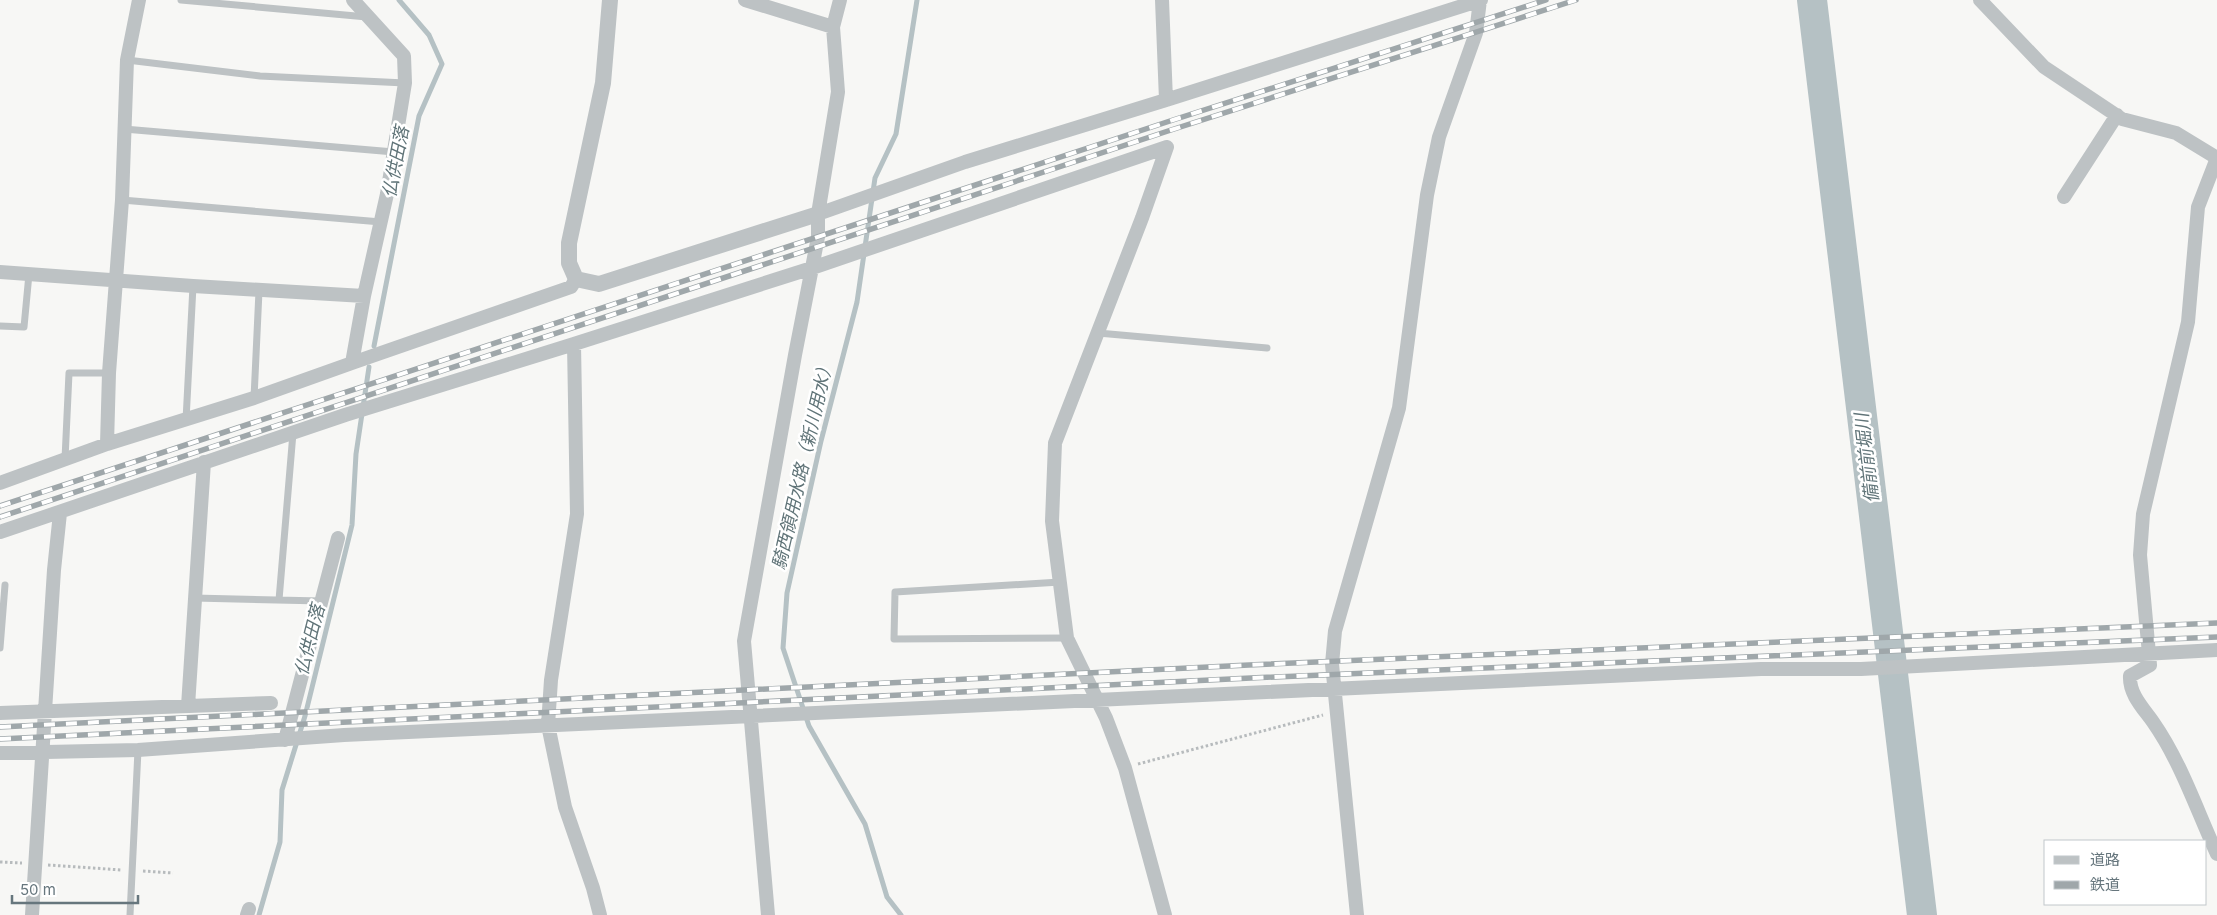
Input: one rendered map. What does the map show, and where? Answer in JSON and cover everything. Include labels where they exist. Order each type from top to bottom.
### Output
[{"type":"street","points":[[108,444],[109,373],[122,200],[127,60],[139,0]]},
{"type":"street","points":[[352,363],[364,296],[381,222],[405,83],[404,56],[353,0]]},
{"type":"street","points":[[576,279],[569,263],[569,243],[603,83],[610,0]]},
{"type":"street","points":[[745,0],[833,27]]},
{"type":"street","points":[[768,915],[744,641],[818,237],[818,214],[838,92],[833,27],[840,0]]},
{"type":"street","points":[[1162,0],[1166,100]]},
{"type":"street","points":[[576,279],[599,284],[818,214],[965,162],[1480,0],[1476,33],[1439,137],[1427,194],[1399,408],[1335,631],[1332,664],[1357,915]]},
{"type":"street","points":[[1980,0],[2044,67],[2122,119],[2176,133],[2217,158],[2198,207],[2188,322],[2142,514],[2140,555],[2150,665],[2130,676],[2130,689],[2167,745],[2217,854]]},
{"type":"street","points":[[2064,197],[2117,115]]},
{"type":"street","points":[[0,532],[292,433],[812,268],[1167,147],[1055,443],[1052,521],[1067,638],[1097,700],[1125,768],[1165,915]]},
{"type":"street","points":[[0,272],[259,291],[364,296]]},
{"type":"street","points":[[0,483],[108,444],[254,398],[571,287],[576,279]]},
{"type":"street","points":[[574,344],[577,514],[551,680],[548,725],[565,807],[593,888],[600,915]]},
{"type":"street","points":[[188,706],[204,462]]},
{"type":"street","points":[[32,915],[54,570],[60,512]]},
{"type":"street","points":[[287,740],[338,538]]},
{"type":"street","points":[[0,753],[138,750],[344,735],[548,725],[1761,669],[1861,669],[2217,650]]},
{"type":"street","points":[[0,712],[271,703]]},
{"type":"lane","points":[[181,0],[368,17]]},
{"type":"lane","points":[[127,60],[260,76],[405,83]]},
{"type":"lane","points":[[124,130],[394,152]]},
{"type":"lane","points":[[122,200],[381,222]]},
{"type":"lane","points":[[0,326],[24,327],[29,274]]},
{"type":"lane","points":[[186,420],[193,286]]},
{"type":"lane","points":[[254,398],[259,291]]},
{"type":"lane","points":[[1098,333],[1267,348]]},
{"type":"lane","points":[[65,459],[69,372],[109,373]]},
{"type":"lane","points":[[279,600],[292,433]]},
{"type":"lane","points":[[1060,582],[895,592],[894,639],[1067,638]]},
{"type":"lane","points":[[0,648],[5,586]]},
{"type":"lane","points":[[194,598],[323,601]]},
{"type":"lane","points":[[130,915],[138,750]]},
{"type":"path","points":[[1125,768],[1338,710]]},
{"type":"path","points":[[0,862],[173,872]]},
{"type":"waterway","name":"仏供田落","points":[[374,346],[419,116],[442,64],[429,35],[399,0]]},
{"type":"waterway","name":"騎西領用水路（新川用水）","points":[[901,915],[887,897],[865,824],[809,726],[783,648],[787,593],[821,441],[857,302],[875,178],[896,134],[917,0]]},
{"type":"waterway","name":"備前前堀川","points":[[1812,0],[1922,915]]},
{"type":"waterway","name":"仏供田落","points":[[259,915],[280,842],[282,790],[305,716],[352,525],[356,454],[369,367]]},
{"type":"railway","points":[[0,506],[1173,120],[1546,0]]},
{"type":"railway","points":[[0,517],[1171,130],[1576,0]]},
{"type":"railway","points":[[0,727],[1249,665],[2217,623]]},
{"type":"railway","points":[[0,739],[1251,678],[2217,637]]}]
